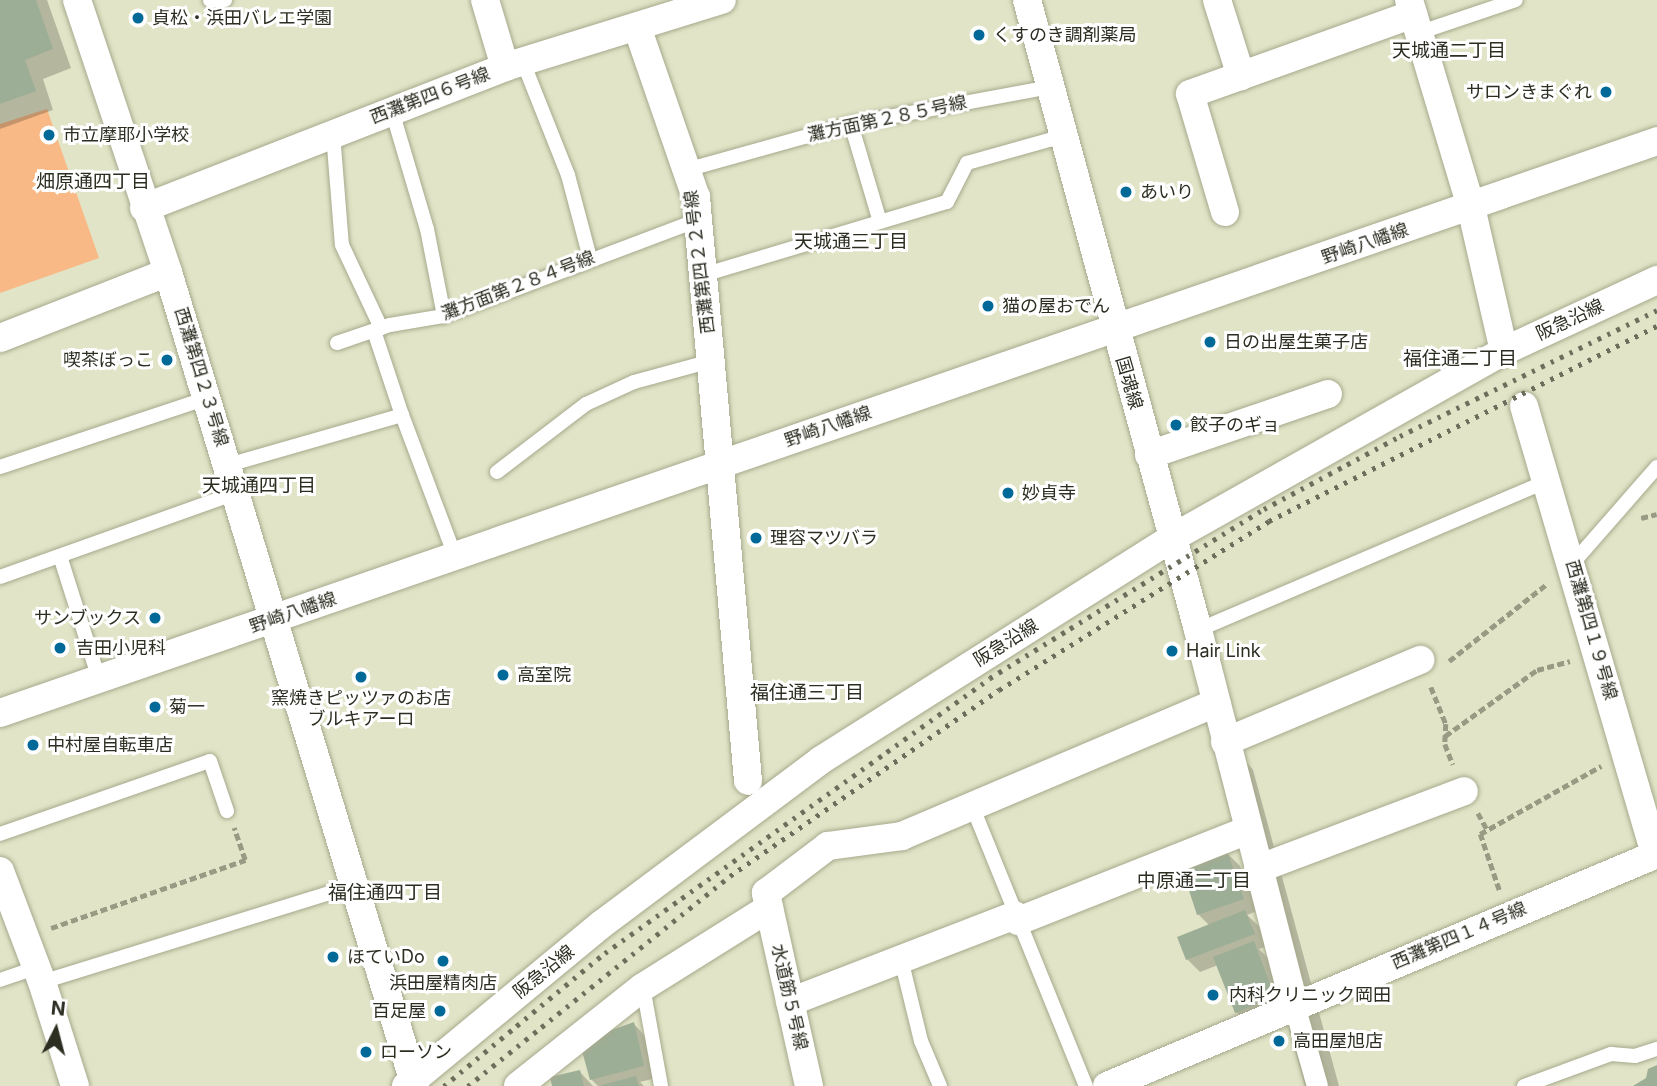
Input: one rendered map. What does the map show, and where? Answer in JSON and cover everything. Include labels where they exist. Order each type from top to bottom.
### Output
[{"type":"street","name":"西灘第四２３号線","points":[[77,0],[144,208],[168,272],[228,465],[355,885],[406,1084]]},
{"type":"street","points":[[485,0],[514,64]]},
{"type":"street","name":"西灘第四６号線","points":[[144,208],[514,64],[722,0]]},
{"type":"street","name":"国魂線","points":[[1027,0],[1114,331],[1198,630],[1294,1005]]},
{"type":"street","points":[[1217,0],[1241,76]]},
{"type":"street","points":[[1225,212],[1190,94],[1413,16],[1471,207],[1504,351]]},
{"type":"street","name":"西灘第四２２号線","points":[[637,27],[686,170],[698,220],[748,781]]},
{"type":"street","name":"野崎八幡線","points":[[0,713],[720,463],[1114,331],[1657,141]]},
{"type":"street","points":[[0,338],[168,272]]},
{"type":"street","name":"阪急沿線","points":[[406,1084],[602,924],[821,760],[1172,538],[1504,351],[1657,279]]},
{"type":"street","points":[[1149,455],[1328,394]]},
{"type":"street","name":"西灘第四１９号線","points":[[1524,406],[1549,480],[1656,854]]},
{"type":"street","points":[[1228,754],[1424,669]]},
{"type":"street","points":[[518,1086],[643,987],[769,908],[766,893],[828,846],[902,836],[1216,703]]},
{"type":"street","points":[[1258,869],[1464,791]]},
{"type":"street","points":[[790,1002],[1248,830]]},
{"type":"street","name":"西灘第四１４号線","points":[[1107,1086],[1656,854]]},
{"type":"street","points":[[0,871],[40,974],[75,1086]]},
{"type":"street","name":"水道筋５号線","points":[[769,908],[810,1086]]},
{"type":"street","points":[[1294,1005],[1317,1086]]},
{"type":"lane","points":[[210,0],[225,0]]},
{"type":"lane","points":[[1413,16],[1516,0]]},
{"type":"lane","points":[[514,64],[568,175],[590,258]]},
{"type":"lane","name":"灘方面第２８５号線","points":[[686,170],[851,124],[1050,87]]},
{"type":"lane","points":[[391,111],[426,229],[444,316]]},
{"type":"lane","points":[[851,124],[880,222]]},
{"type":"lane","points":[[333,134],[342,245],[378,329],[402,415],[455,556]]},
{"type":"lane","points":[[703,275],[947,202],[967,163],[1063,136]]},
{"type":"lane","name":"灘方面第２８４号線","points":[[337,343],[378,329],[444,316],[590,258],[698,220]]},
{"type":"lane","points":[[497,472],[586,404],[634,382],[711,361]]},
{"type":"lane","points":[[0,467],[207,398]]},
{"type":"lane","points":[[228,465],[402,415]]},
{"type":"lane","points":[[1572,564],[1657,467]]},
{"type":"lane","points":[[1198,630],[1549,480]]},
{"type":"lane","points":[[0,577],[236,493]]},
{"type":"lane","points":[[60,556],[99,678]]},
{"type":"lane","points":[[0,834],[210,761],[228,811]]},
{"type":"lane","points":[[973,808],[1086,1086]]},
{"type":"lane","points":[[0,980],[40,974],[355,885]]},
{"type":"lane","points":[[901,959],[921,1041],[940,1086]]},
{"type":"lane","points":[[643,987],[661,1086]]},
{"type":"lane","points":[[1524,1086],[1611,1054],[1635,1056],[1657,1049]]},
{"type":"path","points":[[1487,829],[1464,791],[1445,736],[1446,724],[1424,669],[1572,564]]},
{"type":"path","points":[[1445,736],[1537,670],[1598,654]]},
{"type":"path","points":[[1508,916],[1480,834],[1626,752]]},
{"type":"path","points":[[26,937],[245,860],[228,811]]},
{"type":"shaded area","points":[[47,109],[99,258],[0,293],[0,124]]},
{"type":"building","points":[[0,0],[36,0],[53,49],[25,60],[36,91],[0,104]]},
{"type":"building","points":[[1227,851],[1244,899],[1197,915],[1181,866]]},
{"type":"building","points":[[1245,910],[1255,934],[1186,960],[1177,937]]},
{"type":"building","points":[[1254,941],[1275,997],[1235,1013],[1213,957]]},
{"type":"building","points":[[634,1022],[644,1066],[590,1080],[582,1051],[609,1031]]},
{"type":"building","points":[[1657,1065],[1657,1086],[1633,1086],[1646,1078],[1648,1069]]},
{"type":"building","points":[[580,1070],[584,1086],[552,1086],[550,1077]]},
{"type":"building","points":[[636,1076],[639,1086],[602,1085]]},
{"type":"railway","points":[[444,1086],[605,953],[990,678],[1264,509],[1400,436],[1657,310]]},
{"type":"railway","points":[[468,1086],[730,876],[999,690],[1269,521],[1657,326]]},
{"type":"place","name":"貞松・浜田バレエ学園","points":[[138,18]]},
{"type":"place","name":"くすのき調剤薬局","points":[[979,35]]},
{"type":"place","name":"サロンきまぐれ","points":[[1606,92]]},
{"type":"place","name":"市立摩耶小学校","points":[[49,135]]},
{"type":"place","name":"あいり","points":[[1126,192]]},
{"type":"place","name":"猫の屋おでん","points":[[988,306]]},
{"type":"place","name":"日の出屋生菓子店","points":[[1210,342]]},
{"type":"place","name":"喫茶ぼっこ","points":[[167,360]]},
{"type":"place","name":"餃子のギョ","points":[[1176,425]]},
{"type":"place","name":"妙貞寺","points":[[1008,493]]},
{"type":"place","name":"理容マツバラ","points":[[756,538]]},
{"type":"place","name":"サンブックス","points":[[155,618]]},
{"type":"place","name":"吉田小児科","points":[[60,648]]},
{"type":"place","name":"Hair Link","points":[[1172,651]]},
{"type":"place","name":"高室院","points":[[503,675]]},
{"type":"place","name":"窯焼きピッツァのお店 ブルキアーロ","points":[[361,677]]},
{"type":"place","name":"菊一","points":[[155,707]]},
{"type":"place","name":"中村屋自転車店","points":[[33,745]]},
{"type":"place","name":"ほていDo","points":[[333,957]]},
{"type":"place","name":"浜田屋精肉店","points":[[443,961]]},
{"type":"place","name":"内科クリニック岡田","points":[[1213,995]]},
{"type":"place","name":"百足屋","points":[[440,1011]]},
{"type":"place","name":"高田屋旭店","points":[[1279,1041]]},
{"type":"place","name":"ローソン","points":[[366,1052]]},
{"type":"district","name":"天城通二丁目","points":[[1449,51]]},
{"type":"district","name":"畑原通四丁目","points":[[93,182]]},
{"type":"district","name":"天城通三丁目","points":[[851,242]]},
{"type":"district","name":"福住通二丁目","points":[[1460,359]]},
{"type":"district","name":"天城通四丁目","points":[[259,486]]},
{"type":"district","name":"福住通三丁目","points":[[807,693]]},
{"type":"district","name":"中原通二丁目","points":[[1194,881]]},
{"type":"district","name":"福住通四丁目","points":[[385,893]]}]
